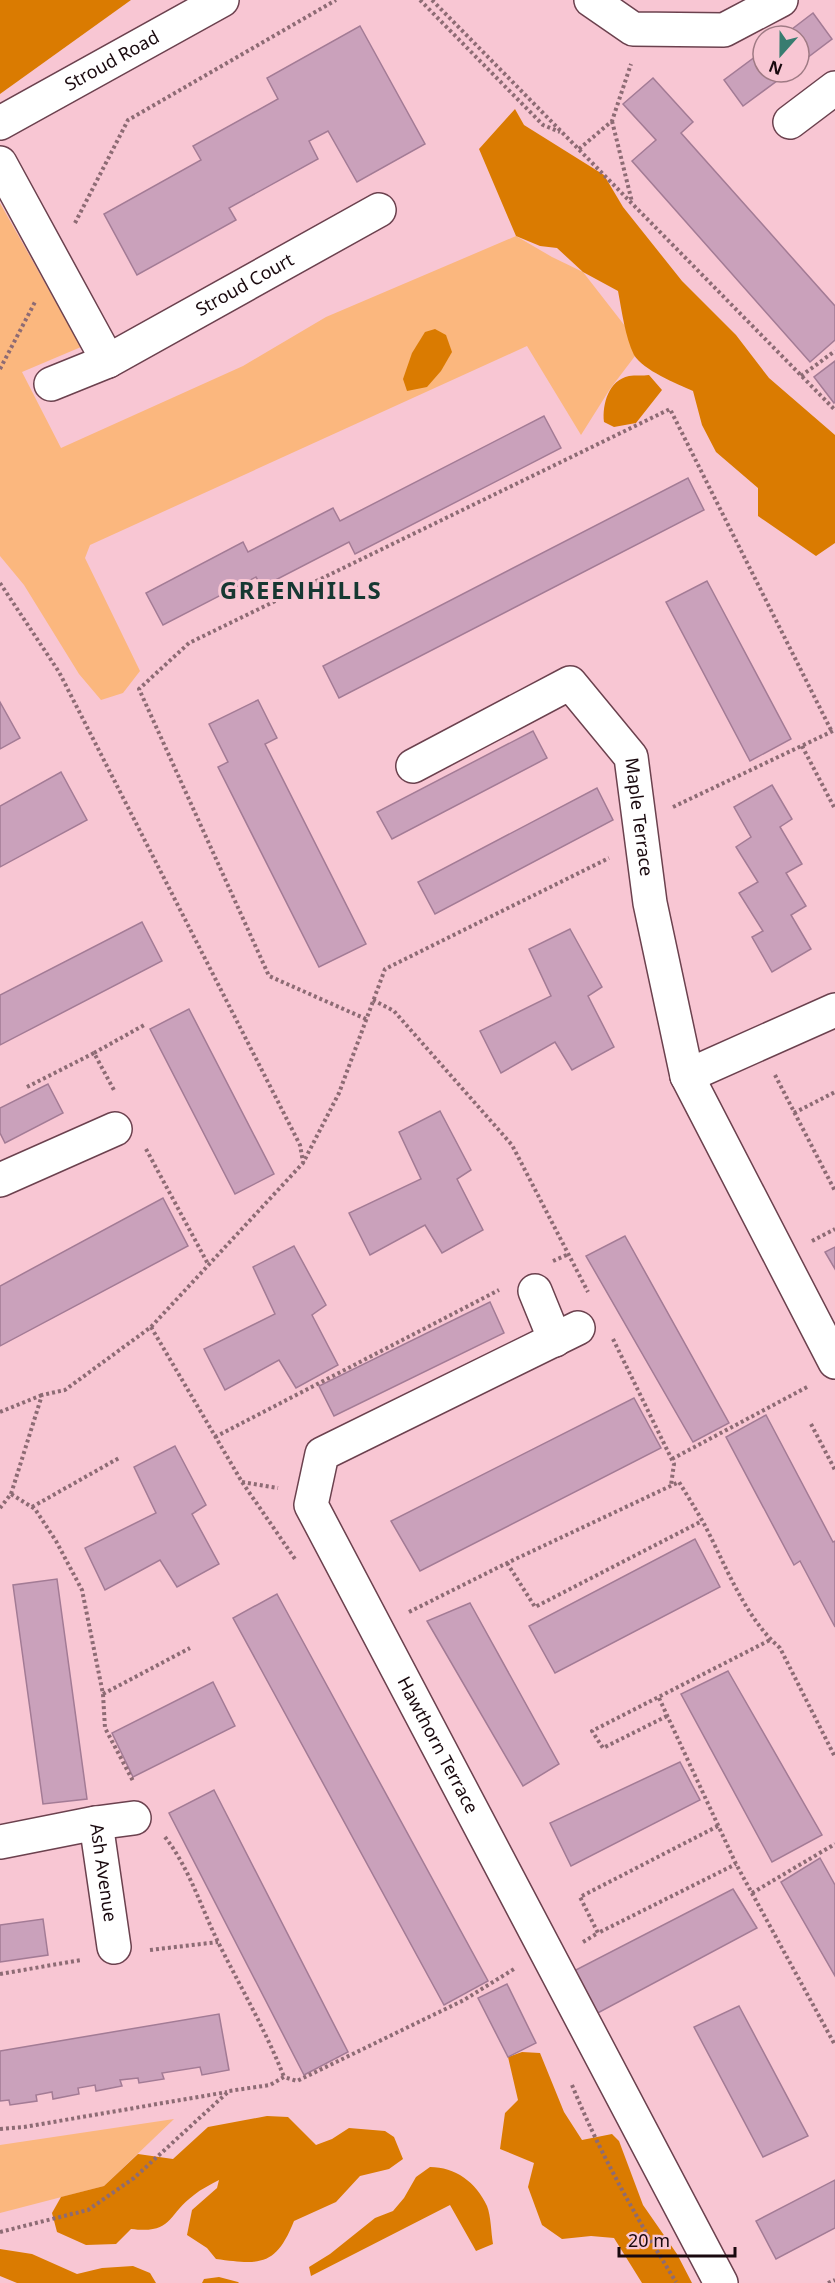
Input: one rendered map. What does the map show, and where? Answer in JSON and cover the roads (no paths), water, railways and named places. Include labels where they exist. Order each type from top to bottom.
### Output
[{"type":"street","name":"Stroud Road","points":[[0,123],[222,0]]},
{"type":"street","points":[[591,0],[633,29],[724,30],[781,0]]},
{"type":"street","points":[[790,122],[835,88]]},
{"type":"street","points":[[0,163],[108,361]]},
{"type":"street","name":"Stroud Court","points":[[51,384],[108,361],[379,210]]},
{"type":"street","name":"Maple Terrace","points":[[413,766],[570,683],[631,757],[650,903],[687,1076],[825,1372]]},
{"type":"street","points":[[687,1076],[835,1010]]},
{"type":"street","points":[[0,1180],[115,1129]]},
{"type":"street","name":"Hawthorn Terrace","points":[[529,1280],[567,1334],[322,1454],[311,1505],[721,2283]]},
{"type":"street","points":[[96,1823],[134,1818]]},
{"type":"street","name":"Ash Avenue","points":[[0,1842],[96,1823],[114,1947]]},
{"type":"district","name":"GREENHILLS","points":[[301,591]]}]
